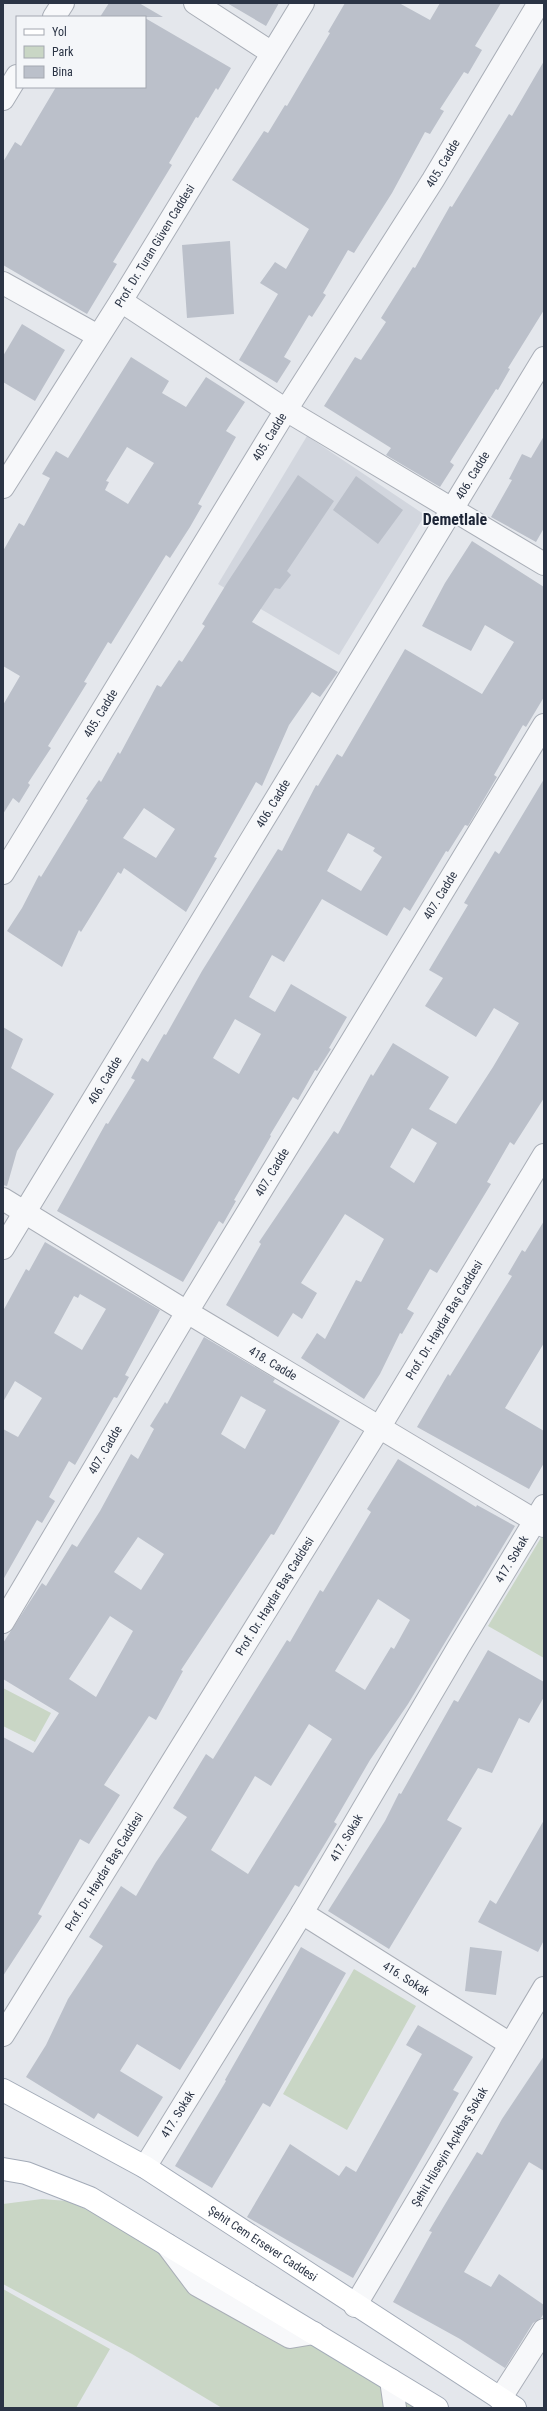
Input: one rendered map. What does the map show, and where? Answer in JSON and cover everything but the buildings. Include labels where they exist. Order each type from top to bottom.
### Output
[{"type":"main road","name":"Şehit Cem Ersever Caddesi","points":[[3,2090],[145,2167],[355,2306],[508,2404]]},
{"type":"main road","points":[[3,2169],[26,2173],[90,2198],[437,2408]]},
{"type":"street","points":[[55,16],[63,3]]},
{"type":"street","points":[[195,3],[272,53]]},
{"type":"street","name":"Prof. Dr. Turan Güven Caddesi","points":[[3,487],[121,301],[303,3]]},
{"type":"street","name":"405. Cadde","points":[[3,873],[286,410],[433,180],[539,3]]},
{"type":"street","points":[[3,99],[16,78]]},
{"type":"street","points":[[3,283],[98,336]]},
{"type":"street","points":[[121,301],[286,410],[453,508],[544,564]]},
{"type":"street","name":"406. Cadde","points":[[3,1248],[544,358]]},
{"type":"street","name":"407. Cadde","points":[[3,1622],[187,1312],[544,725]]},
{"type":"street","name":"Prof. Dr. Haydar Baş Caddesi","points":[[3,2035],[379,1428],[544,1155]]},
{"type":"street","name":"418. Cadde","points":[[3,1199],[379,1428],[541,1518]]},
{"type":"street","name":"417. Sokak","points":[[145,2167],[302,1914],[458,1648],[541,1518]]},
{"type":"street","name":"416. Sokak","points":[[302,1914],[510,2044]]},
{"type":"street","name":"Şehit Hüseyin Açıkbaş Sokak","points":[[355,2306],[544,1988]]},
{"type":"street","points":[[508,2404],[544,2330]]},
{"type":"street","points":[[391,2380],[395,2408]]},
{"type":"shaded area","points":[[307,436],[425,515],[339,655],[218,584]]},
{"type":"green space","points":[[542,1536],[544,1537],[544,1658],[488,1626]]},
{"type":"green space","points":[[3,1688],[51,1713],[35,1742],[3,1726]]},
{"type":"green space","points":[[354,1969],[416,2006],[347,2130],[283,2094]]},
{"type":"green space","points":[[42,2199],[67,2201],[115,2222],[416,2408],[222,2408],[132,2354],[3,2284],[3,2204]]},
{"type":"green space","points":[[3,2289],[110,2349],[76,2408],[3,2408]]},
{"type":"district","name":"Demetlale","points":[[455,519]]}]
